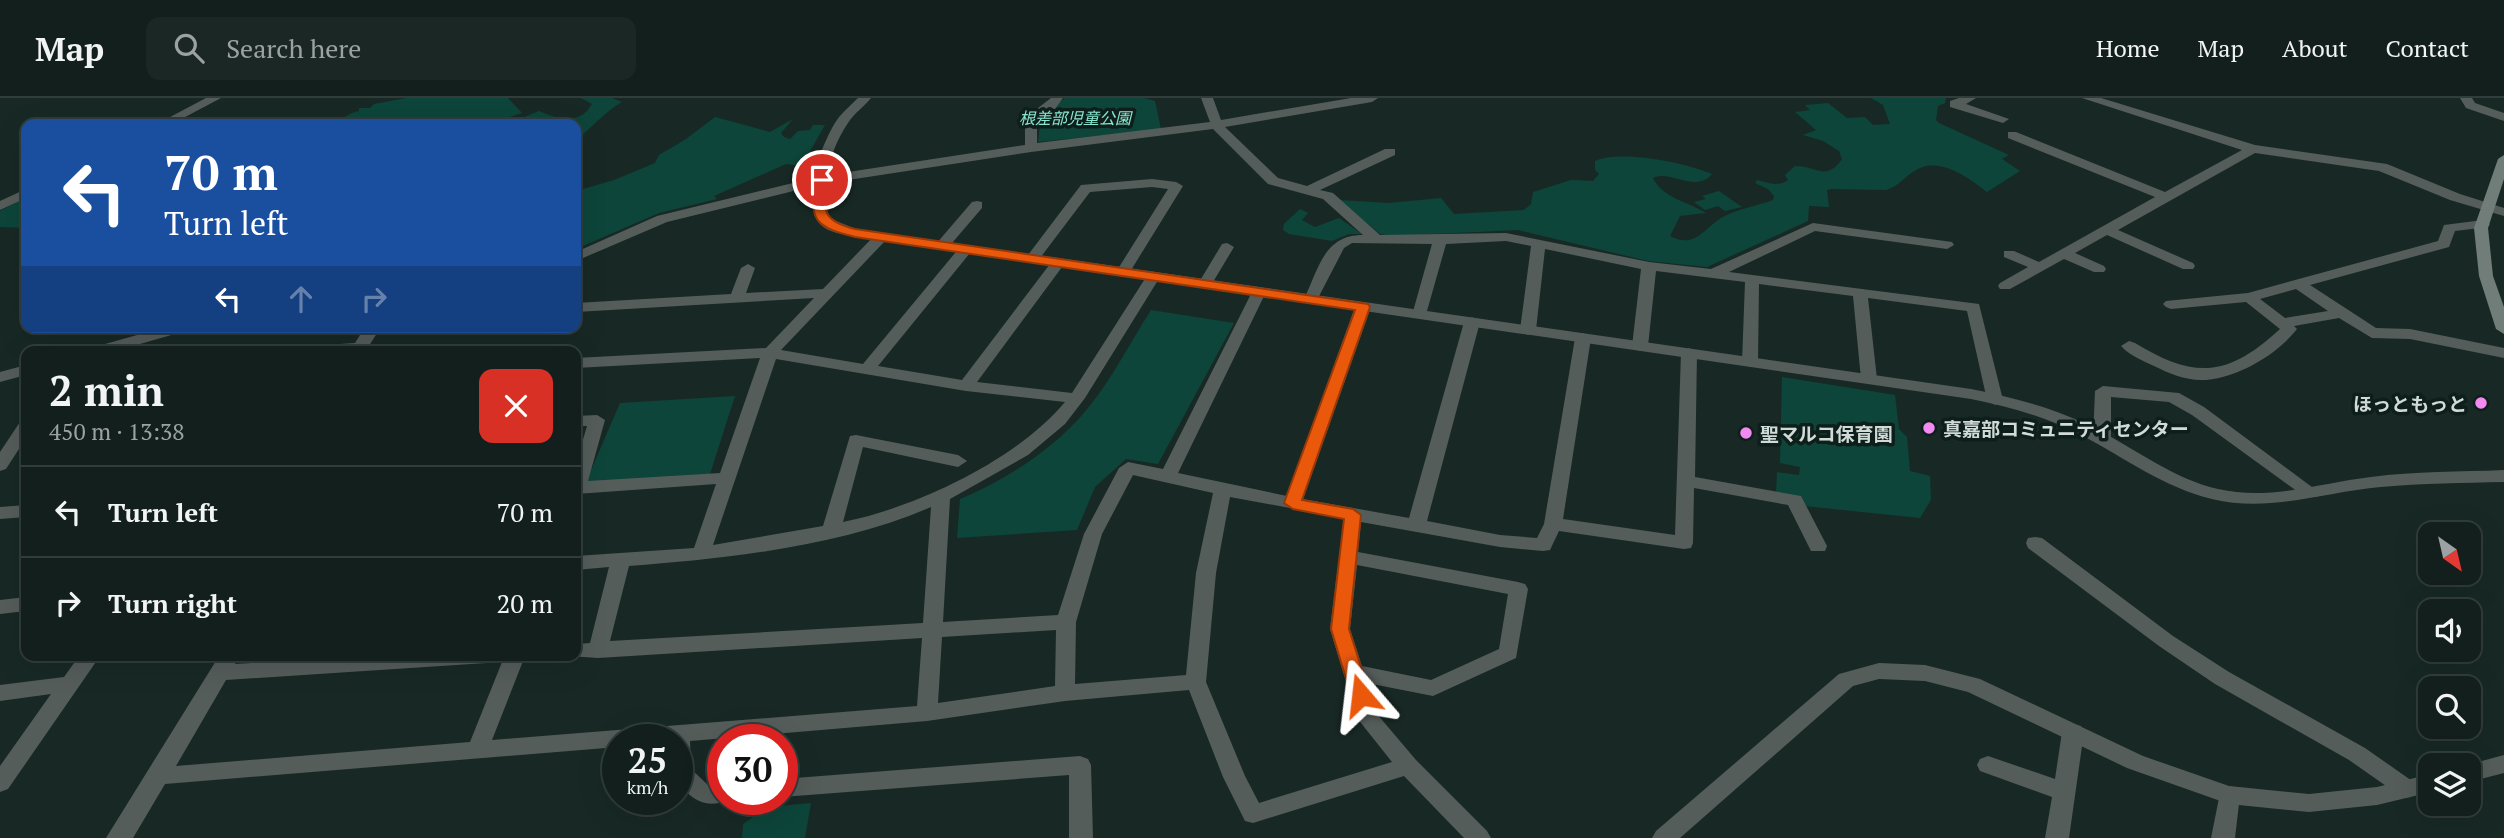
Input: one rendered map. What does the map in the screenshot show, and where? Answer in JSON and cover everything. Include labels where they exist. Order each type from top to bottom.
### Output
[{"type":"main road","points":[[2504,159],[2483,224],[2482,253],[2486,275],[2504,329]]},
{"type":"street","points":[[173,119],[215,98]]},
{"type":"street","points":[[864,98],[844,119],[828,149],[817,206],[824,220],[836,228],[941,247],[1869,379],[1996,400],[2070,422],[2185,484],[2220,495],[2262,500],[2380,481],[2504,476]]},
{"type":"street","points":[[1031,148],[1031,118],[1051,106],[1057,98]]},
{"type":"street","points":[[1207,98],[1217,126],[1273,181],[1328,196],[1376,239]]},
{"type":"street","points":[[581,255],[662,219],[822,180],[1031,148],[1217,126],[1372,98]]},
{"type":"street","points":[[1970,98],[1954,104],[2003,119]]},
{"type":"street","points":[[2088,98],[2253,149],[2382,167],[2487,208],[2504,212]]},
{"type":"street","points":[[2466,98],[2470,105],[2504,117]]},
{"type":"street","points":[[2012,135],[2166,197]]},
{"type":"street","points":[[2005,286],[2253,149]]},
{"type":"street","points":[[1307,191],[1390,152]]},
{"type":"street","points":[[1032,259],[1086,188],[1152,183],[1176,187],[1123,272]]},
{"type":"street","points":[[0,206],[21,196]]},
{"type":"street","points":[[941,247],[977,205]]},
{"type":"street","points":[[2171,304],[2249,297],[2444,244],[2449,228],[2483,224]]},
{"type":"street","points":[[1713,274],[1814,227],[1947,245]]},
{"type":"street","points":[[2107,230],[2188,266]]},
{"type":"street","points":[[701,554],[769,353],[880,237]]},
{"type":"street","points":[[1311,299],[1338,245],[1349,239],[1440,240],[1506,237],[1649,266],[1974,307],[1996,400]]},
{"type":"street","points":[[1420,315],[1440,240]]},
{"type":"street","points":[[1528,330],[1539,243]]},
{"type":"street","points":[[1205,284],[1227,247]]},
{"type":"street","points":[[866,369],[965,250]]},
{"type":"street","points":[[2009,254],[2039,267]]},
{"type":"street","points":[[2064,254],[2099,269]]},
{"type":"street","points":[[966,386],[1058,263]]},
{"type":"street","points":[[1640,346],[1649,266]]},
{"type":"street","points":[[737,298],[748,268]]},
{"type":"street","points":[[581,563],[701,554],[831,531],[885,520],[941,496],[1022,451],[1059,420],[1077,398],[1153,277]]},
{"type":"street","points":[[1750,362],[1752,279]]},
{"type":"street","points":[[2297,284],[2372,333],[2410,334],[2504,353]]},
{"type":"street","points":[[1168,476],[1259,292]]},
{"type":"street","points":[[581,307],[826,293]]},
{"type":"street","points":[[1860,294],[1869,379]]},
{"type":"street","points":[[2129,346],[2154,362],[2202,376],[2242,361],[2277,342],[2289,329],[2249,297]]},
{"type":"street","points":[[1293,503],[1363,307]]},
{"type":"street","points":[[2282,323],[2342,313]]},
{"type":"street","points":[[1417,524],[1472,322]]},
{"type":"street","points":[[115,346],[162,333]]},
{"type":"street","points":[[1065,694],[1066,621],[1093,534],[1128,468],[1223,490],[1353,515],[1417,524],[1500,541],[1543,544],[1553,524],[1583,338]]},
{"type":"street","points":[[581,363],[769,353],[966,386],[1077,398]]},
{"type":"street","points":[[1553,524],[1684,543],[1689,353]]},
{"type":"street","points":[[0,377],[21,371]]},
{"type":"street","points":[[2102,439],[2103,391],[2173,397],[2199,411],[2311,493]]},
{"type":"street","points":[[581,422],[597,420],[581,474]]},
{"type":"street","points":[[0,465],[21,437]]},
{"type":"street","points":[[831,531],[856,440],[958,461]]},
{"type":"street","points":[[581,488],[727,478]]},
{"type":"street","points":[[1685,481],[1795,500],[1818,546]]},
{"type":"street","points":[[1223,490],[1206,573],[1196,682],[1234,777],[1253,814],[1408,766]]},
{"type":"street","points":[[927,713],[941,496]]},
{"type":"street","points":[[0,513],[21,511]]},
{"type":"street","points":[[1353,515],[1340,629],[1368,718],[1408,766],[1479,838]]},
{"type":"street","points":[[2035,543],[2166,641],[2222,678],[2357,754],[2407,789]]},
{"type":"street","points":[[1348,557],[1518,589],[1508,653],[1433,688],[1353,672]]},
{"type":"street","points":[[598,650],[621,559]]},
{"type":"street","points":[[0,607],[21,605]]},
{"type":"street","points":[[581,652],[1066,621]]},
{"type":"street","points":[[0,783],[86,661]]},
{"type":"street","points":[[118,838],[159,776],[225,665],[346,661]]},
{"type":"street","points":[[478,749],[513,661]]},
{"type":"street","points":[[1664,838],[1846,680],[1879,671],[1925,673],[1973,685],[2135,762],[2229,795],[2309,803],[2377,796],[2418,786]]},
{"type":"street","points":[[693,734],[927,713],[1065,694],[1196,682]]},
{"type":"street","points":[[0,694],[70,684]]},
{"type":"street","points":[[2057,838],[2073,732]]},
{"type":"street","points":[[159,776],[602,740]]},
{"type":"street","points":[[2481,770],[2504,764]]},
{"type":"street","points":[[798,787],[1080,765],[1081,838]]},
{"type":"street","points":[[1988,765],[2064,792]]},
{"type":"street","points":[[693,784],[707,794]]},
{"type":"street","points":[[2223,838],[2229,795]]},
{"type":"green space","points":[[406,98],[508,98],[522,113],[503,119],[341,119],[359,111],[359,108],[370,108],[374,104]]},
{"type":"green space","points":[[581,98],[612,98],[622,102],[581,135],[581,119],[568,119],[581,115],[592,104]]},
{"type":"green space","name":"根差部児童公園","points":[[1065,98],[1144,98],[1155,101],[1161,129],[1038,142],[1041,117]]},
{"type":"green space","points":[[1871,98],[1946,98],[1945,103],[1938,106],[1936,120],[1939,123],[2009,155],[2002,159],[2020,171],[1987,192],[1962,174],[1932,165],[1922,167],[1886,190],[1827,190],[1829,207],[1809,206],[1808,221],[1707,267],[1648,261],[1518,230],[1391,236],[1380,234],[1339,200],[1389,203],[1441,198],[1454,214],[1524,210],[1531,204],[1533,192],[1571,180],[1593,181],[1599,174],[1595,170],[1595,161],[1620,156],[1636,157],[1671,162],[1712,174],[1698,182],[1667,176],[1653,178],[1669,195],[1706,213],[1680,216],[1670,236],[1692,239],[1727,215],[1773,200],[1774,196],[1768,189],[1755,183],[1757,180],[1781,183],[1788,180],[1785,175],[1795,166],[1826,171],[1831,170],[1842,159],[1839,151],[1823,141],[1803,135],[1816,130],[1795,112],[1810,110],[1805,105],[1828,103],[1847,118],[1865,117],[1873,125],[1890,124],[1883,105]]},
{"type":"green space","points":[[539,111],[568,119],[524,117]]},
{"type":"green space","points":[[715,117],[770,132],[793,119],[781,133],[790,139],[798,131],[810,130],[813,125],[825,125],[809,153],[806,175],[800,166],[786,164],[714,196],[717,199],[659,213],[581,247],[581,190],[614,180],[655,163],[659,155]]},
{"type":"green space","points":[[1719,191],[1742,207],[1725,211],[1718,206],[1705,210],[1694,202],[1706,199],[1702,196]]},
{"type":"green space","points":[[21,200],[21,228],[0,227],[0,211]]},
{"type":"green space","points":[[1300,209],[1308,213],[1302,220],[1315,227],[1339,218],[1362,234],[1349,234],[1332,241],[1289,234],[1283,230],[1284,224]]},
{"type":"green space","points":[[1151,310],[1234,323],[1158,464],[1126,459],[1095,487],[1077,530],[957,538],[960,499],[1026,463],[1071,427],[1102,389]]},
{"type":"green space","points":[[1782,377],[1895,395],[1899,429],[1907,437],[1910,471],[1930,476],[1931,500],[1920,518],[1804,506],[1776,494],[1777,472],[1799,475],[1800,467],[1780,463]]},
{"type":"green space","points":[[735,396],[710,474],[586,482],[620,403]]},
{"type":"green space","points":[[811,803],[805,838],[742,838],[743,824],[756,815],[798,815],[798,804]]},
{"type":"place","name":"ほっともっと","points":[[2481,403]]},
{"type":"place","name":"真嘉部コミュニティセンター","points":[[1929,428]]},
{"type":"place","name":"聖マルコ保育園","points":[[1746,433]]},
{"type":"route","points":[[822,180],[817,206],[824,220],[836,228],[855,233],[1363,307],[1293,503],[1353,515],[1340,629],[1361,695]]}]
